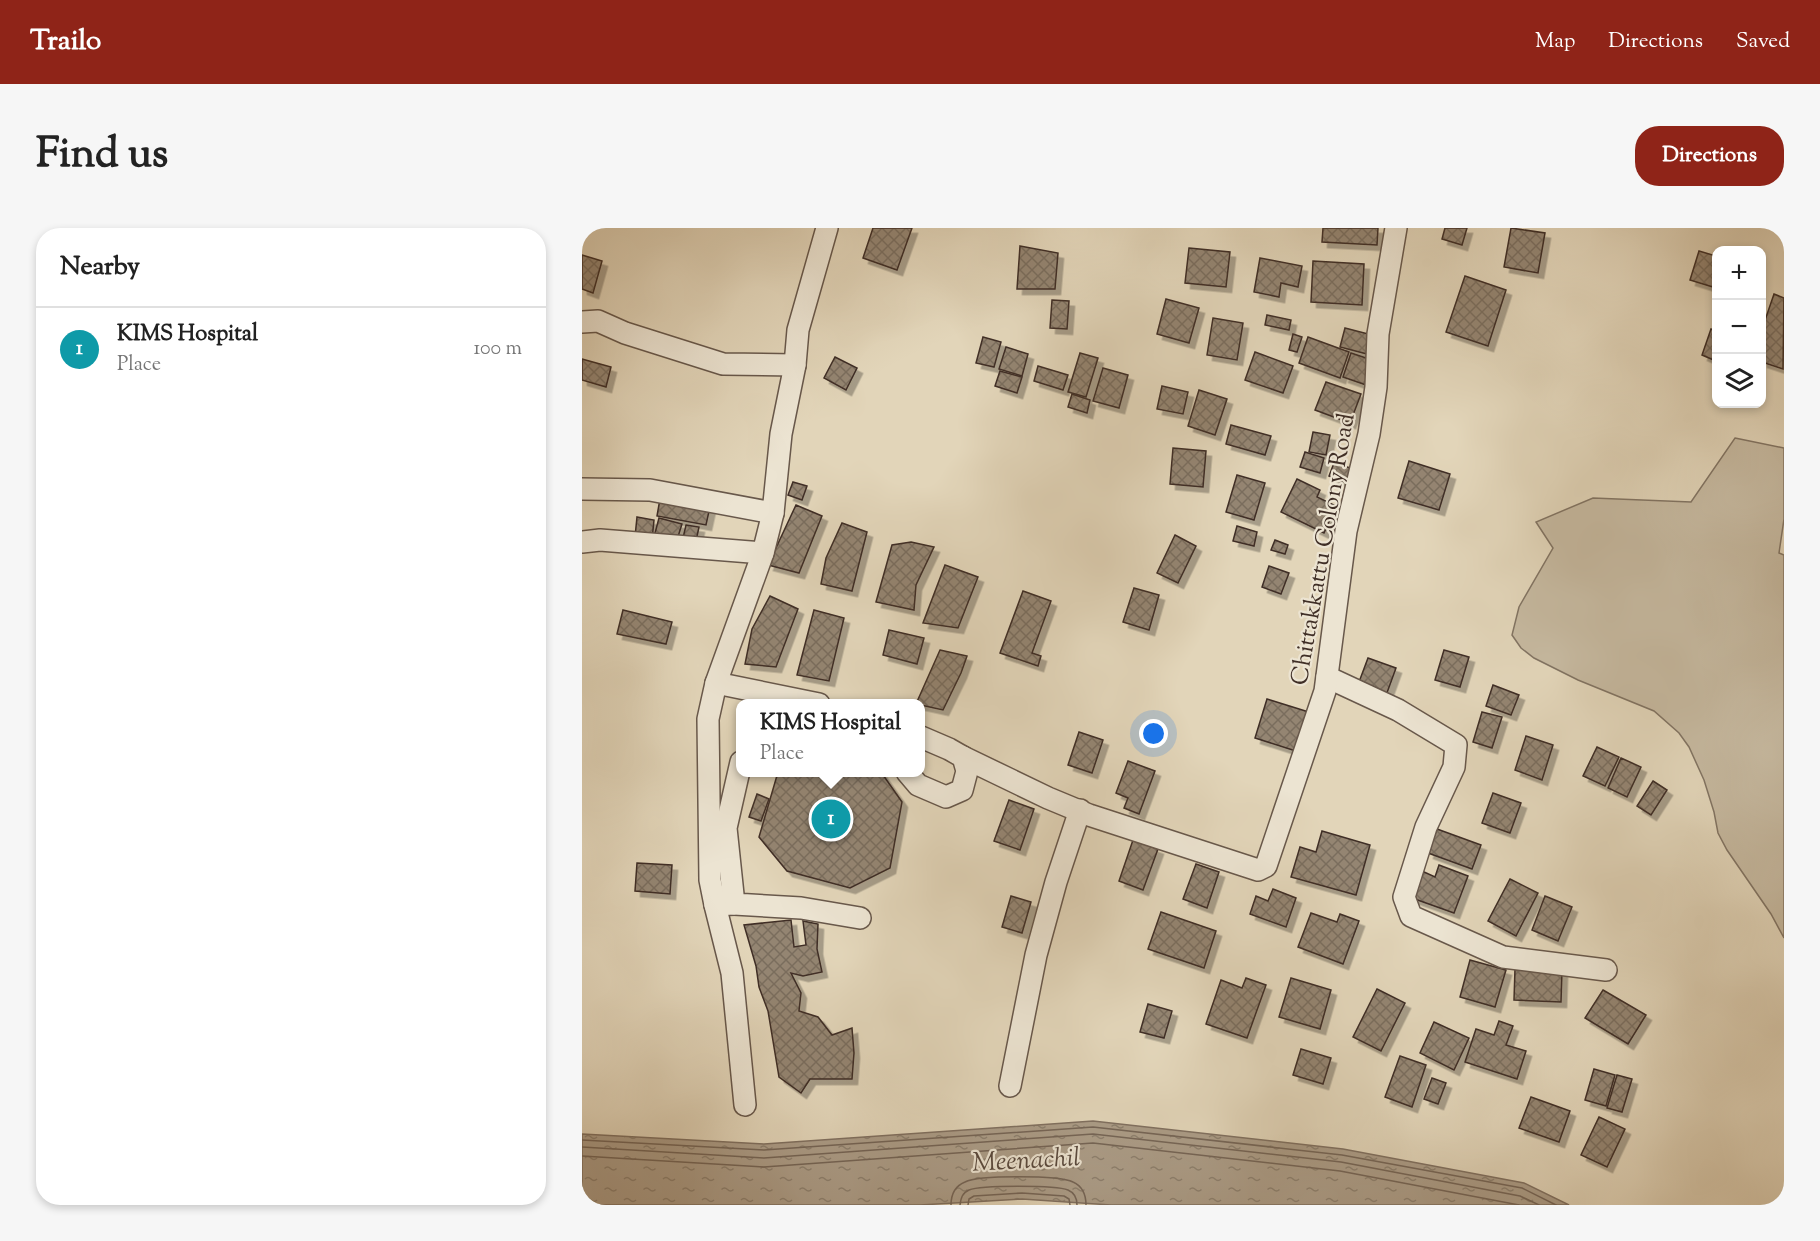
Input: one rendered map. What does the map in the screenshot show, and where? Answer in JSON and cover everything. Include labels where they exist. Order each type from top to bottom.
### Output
[{"type":"street","points":[[725,904],[710,880],[708,719],[716,683],[763,553],[773,513],[781,434],[795,365],[798,330],[827,228]]},
{"type":"street","name":"Chittakkattu Colony Road","points":[[1080,810],[1258,870],[1266,866],[1324,692],[1346,531],[1371,425],[1376,387],[1378,333],[1396,228]]},
{"type":"street","points":[[582,322],[598,321],[625,333],[723,364],[795,365]]},
{"type":"street","points":[[582,489],[650,490],[773,513]]},
{"type":"street","points":[[582,542],[600,540],[763,553]]},
{"type":"street","points":[[1327,677],[1398,710],[1456,745],[1455,767],[1426,826],[1404,897],[1411,916],[1503,957],[1606,970]]},
{"type":"street","points":[[716,683],[794,699]]},
{"type":"street","points":[[925,739],[949,748],[1048,798],[1080,810],[1056,882],[1036,956],[1010,1086]]},
{"type":"street","points":[[911,777],[918,786],[946,797],[962,790],[967,771],[963,757]]},
{"type":"street","points":[[738,777],[726,828],[725,904],[745,1105]]},
{"type":"street","points":[[725,904],[801,908],[860,918]]},
{"type":"shaded area","points":[[1735,438],[1784,448],[1784,519],[1779,553],[1784,555],[1784,938],[1718,833],[1704,780],[1689,747],[1679,733],[1654,711],[1578,680],[1534,658],[1521,648],[1512,635],[1519,607],[1553,548],[1536,522],[1593,498],[1691,502]]},
{"type":"water","name":"Meenachil","points":[[1093,1121],[1343,1149],[1524,1183],[1569,1205],[1111,1205],[1022,1199],[920,1205],[582,1205],[582,1134],[764,1144]]},
{"type":"building","points":[[873,228],[912,228],[897,270],[863,258]]},
{"type":"building","points":[[1323,228],[1378,228],[1377,245],[1322,242]]},
{"type":"building","points":[[1445,228],[1467,228],[1462,245],[1442,239]]},
{"type":"building","points":[[1511,228],[1545,233],[1538,273],[1504,267]]},
{"type":"building","points":[[1020,246],[1058,253],[1055,289],[1017,289]]},
{"type":"building","points":[[1189,248],[1230,252],[1226,287],[1185,283]]},
{"type":"building","points":[[1699,251],[1712,255],[1712,287],[1690,280]]},
{"type":"building","points":[[582,255],[602,261],[593,293],[582,289]]},
{"type":"building","points":[[1260,258],[1302,266],[1298,287],[1281,283],[1279,297],[1254,292]]},
{"type":"building","points":[[1313,261],[1364,264],[1362,305],[1311,302]]},
{"type":"building","points":[[1465,276],[1506,290],[1488,346],[1446,332]]},
{"type":"building","points":[[1774,294],[1784,298],[1783,369],[1766,363],[1766,317]]},
{"type":"building","points":[[1166,299],[1199,308],[1189,343],[1157,334]]},
{"type":"building","points":[[1052,300],[1069,301],[1067,329],[1050,328]]},
{"type":"building","points":[[1267,315],[1291,320],[1289,330],[1265,325]]},
{"type":"building","points":[[1213,318],[1243,323],[1237,360],[1207,355]]},
{"type":"building","points":[[1345,328],[1376,336],[1371,355],[1340,347]]},
{"type":"building","points":[[1711,329],[1712,359],[1702,355]]},
{"type":"building","points":[[1293,334],[1302,337],[1297,352],[1289,350]]},
{"type":"building","points":[[983,337],[1001,342],[994,367],[976,363]]},
{"type":"building","points":[[1308,337],[1349,352],[1340,378],[1299,363]]},
{"type":"building","points":[[1006,347],[1028,354],[1022,376],[999,369]]},
{"type":"building","points":[[1255,352],[1293,366],[1283,393],[1245,380]]},
{"type":"building","points":[[1080,353],[1098,358],[1086,397],[1068,392]]},
{"type":"building","points":[[1351,353],[1381,363],[1372,387],[1343,377]]},
{"type":"building","points":[[835,357],[857,368],[846,390],[824,378]]},
{"type":"building","points":[[582,359],[611,367],[606,387],[582,380]]},
{"type":"building","points":[[1038,366],[1068,375],[1063,390],[1034,381]]},
{"type":"building","points":[[1103,368],[1128,375],[1119,408],[1093,401]]},
{"type":"building","points":[[1000,371],[1022,377],[1017,393],[995,386]]},
{"type":"building","points":[[1326,382],[1361,394],[1350,423],[1315,410]]},
{"type":"building","points":[[1162,386],[1188,392],[1183,414],[1157,409]]},
{"type":"building","points":[[1199,390],[1227,399],[1215,435],[1188,426]]},
{"type":"building","points":[[1072,394],[1090,400],[1087,413],[1068,407]]},
{"type":"building","points":[[1231,425],[1271,436],[1265,455],[1226,444]]},
{"type":"building","points":[[1313,432],[1330,435],[1326,455],[1309,452]]},
{"type":"building","points":[[1173,448],[1206,451],[1203,487],[1170,484]]},
{"type":"building","points":[[1305,452],[1324,458],[1320,473],[1300,467]]},
{"type":"building","points":[[1409,461],[1450,474],[1439,510],[1398,498]]},
{"type":"building","points":[[1334,463],[1357,470],[1353,485],[1329,476]]},
{"type":"building","points":[[1237,475],[1265,483],[1254,520],[1226,512]]},
{"type":"building","points":[[1297,479],[1320,490],[1317,497],[1336,506],[1324,533],[1281,512]]},
{"type":"building","points":[[793,482],[807,486],[802,500],[788,495]]},
{"type":"building","points":[[661,493],[711,502],[706,525],[657,516]]},
{"type":"building","points":[[796,505],[822,516],[799,573],[768,565]]},
{"type":"building","points":[[637,517],[654,520],[652,540],[635,537]]},
{"type":"building","points":[[659,518],[682,524],[676,543],[654,537]]},
{"type":"building","points":[[842,523],[867,532],[852,591],[821,584],[826,558]]},
{"type":"building","points":[[686,525],[699,527],[696,541],[683,538]]},
{"type":"building","points":[[1237,526],[1257,532],[1254,546],[1233,541]]},
{"type":"building","points":[[1175,535],[1196,546],[1178,583],[1157,573]]},
{"type":"building","points":[[1275,540],[1288,545],[1285,554],[1271,550]]},
{"type":"building","points":[[911,542],[934,547],[916,585],[914,610],[876,602],[892,545]]},
{"type":"building","points":[[945,565],[978,577],[958,628],[923,623]]},
{"type":"building","points":[[1269,566],[1289,573],[1281,594],[1262,587]]},
{"type":"building","points":[[1134,588],[1159,595],[1149,630],[1123,622]]},
{"type":"building","points":[[1023,591],[1051,601],[1032,653],[1041,656],[1038,666],[1000,653]]},
{"type":"building","points":[[770,596],[798,609],[776,667],[745,664],[752,629]]},
{"type":"building","points":[[623,610],[672,622],[666,644],[617,634]]},
{"type":"building","points":[[814,610],[844,618],[829,681],[797,675]]},
{"type":"building","points":[[889,630],[924,638],[917,664],[883,655]]},
{"type":"building","points":[[940,650],[967,656],[943,710],[925,706],[925,699],[918,699]]},
{"type":"building","points":[[1444,650],[1469,657],[1460,687],[1435,680]]},
{"type":"building","points":[[1368,658],[1396,668],[1384,701],[1356,690]]},
{"type":"building","points":[[1493,685],[1519,695],[1511,715],[1486,706]]},
{"type":"building","points":[[1267,699],[1312,713],[1299,752],[1255,738]]},
{"type":"building","points":[[1482,712],[1502,717],[1492,748],[1473,742]]},
{"type":"building","points":[[1079,732],[1103,740],[1092,773],[1068,765]]},
{"type":"building","points":[[1526,736],[1553,745],[1542,780],[1515,770]]},
{"type":"building","points":[[1597,747],[1619,757],[1605,786],[1583,776]]},
{"type":"building","points":[[1621,758],[1641,767],[1627,797],[1608,788]]},
{"type":"building","points":[[1128,761],[1155,771],[1139,814],[1124,808],[1128,798],[1116,793]]},
{"type":"building","points":[[777,777],[884,777],[902,802],[890,868],[850,888],[787,871],[759,837]]},
{"type":"building","points":[[1653,781],[1667,790],[1651,815],[1637,806]]},
{"type":"building","points":[[1493,793],[1521,803],[1510,833],[1482,823]]},
{"type":"building","points":[[757,794],[769,799],[761,821],[749,817]]},
{"type":"building","points":[[1009,800],[1034,809],[1020,850],[994,841]]},
{"type":"building","points":[[1437,829],[1481,845],[1472,869],[1428,853]]},
{"type":"building","points":[[1322,831],[1370,845],[1356,895],[1291,877],[1300,847],[1316,852]]},
{"type":"building","points":[[1133,840],[1158,849],[1143,890],[1119,881]]},
{"type":"building","points":[[637,863],[672,865],[670,894],[635,891]]},
{"type":"building","points":[[1196,864],[1219,872],[1207,908],[1183,899]]},
{"type":"building","points":[[1439,865],[1468,876],[1454,913],[1412,898],[1422,871],[1435,877]]},
{"type":"building","points":[[1510,879],[1538,893],[1516,936],[1488,921]]},
{"type":"building","points":[[1273,889],[1296,898],[1286,927],[1250,914],[1256,896],[1268,901]]},
{"type":"building","points":[[1011,896],[1031,902],[1022,933],[1002,927]]},
{"type":"building","points":[[1545,896],[1572,907],[1558,941],[1532,930]]},
{"type":"building","points":[[1161,912],[1216,931],[1204,968],[1148,949]]},
{"type":"building","points":[[1311,913],[1337,922],[1340,914],[1359,921],[1343,964],[1298,947]]},
{"type":"building","points":[[791,920],[794,947],[806,945],[803,921],[818,924],[817,949],[822,972],[803,976],[791,973],[801,993],[799,1011],[818,1017],[832,1035],[852,1028],[854,1053],[852,1079],[810,1079],[801,1093],[779,1077],[768,1011],[759,987],[756,966],[744,925]]},
{"type":"building","points":[[1470,960],[1506,970],[1495,1007],[1460,997]]},
{"type":"building","points":[[1515,969],[1562,971],[1561,1002],[1514,1000]]},
{"type":"building","points":[[1246,978],[1266,985],[1247,1038],[1206,1024],[1221,980],[1242,988]]},
{"type":"building","points":[[1291,978],[1331,990],[1320,1029],[1279,1017]]},
{"type":"building","points":[[1377,989],[1405,1003],[1381,1051],[1353,1037]]},
{"type":"building","points":[[1603,990],[1646,1015],[1628,1044],[1585,1018]]},
{"type":"building","points":[[1148,1004],[1172,1011],[1164,1038],[1140,1032]]},
{"type":"building","points":[[1499,1021],[1513,1026],[1506,1045],[1526,1051],[1517,1079],[1465,1062],[1476,1029],[1494,1035]]},
{"type":"building","points":[[1434,1022],[1469,1038],[1454,1070],[1420,1053]]},
{"type":"building","points":[[1301,1049],[1331,1058],[1323,1084],[1293,1075]]},
{"type":"building","points":[[1400,1056],[1426,1065],[1412,1107],[1385,1097]]},
{"type":"building","points":[[1594,1069],[1615,1075],[1606,1106],[1585,1100]]},
{"type":"building","points":[[1617,1075],[1632,1079],[1622,1112],[1607,1108]]},
{"type":"building","points":[[1432,1078],[1446,1083],[1438,1104],[1424,1099]]},
{"type":"building","points":[[1531,1097],[1570,1111],[1559,1142],[1519,1128]]},
{"type":"building","points":[[1599,1117],[1625,1129],[1607,1167],[1581,1155]]},
{"type":"place","name":"KIMS Hospital","points":[[831,819]]}]
